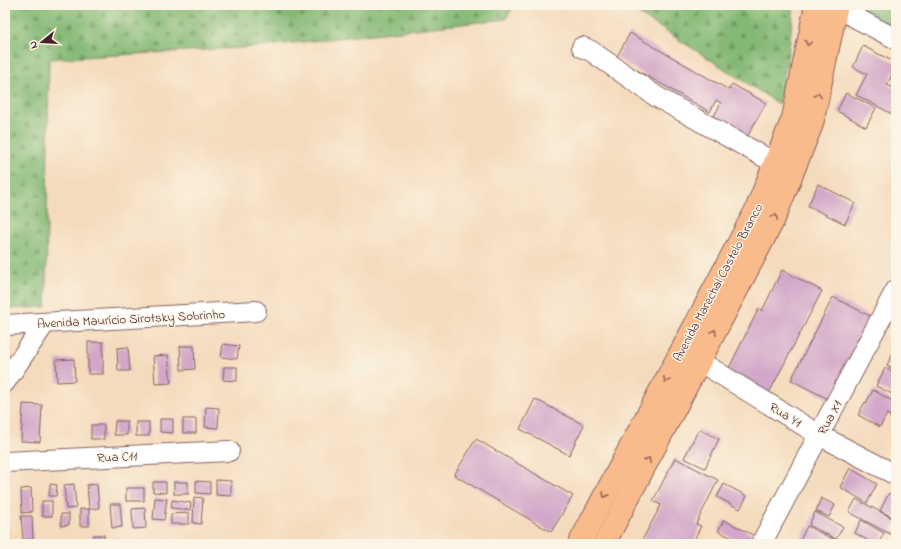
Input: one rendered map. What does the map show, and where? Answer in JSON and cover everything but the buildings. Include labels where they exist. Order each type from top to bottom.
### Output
[{"type":"main road","name":"Avenida Marechal Castelo Branco","points":[[579,544],[756,210],[793,118],[830,6]]},
{"type":"main road","name":"Avenida Marechal Castelo Branco","points":[[604,544],[774,219],[812,124],[830,6]]},
{"type":"street","points":[[830,6],[896,39]]},
{"type":"street","points":[[582,47],[591,51],[657,97],[775,163]]},
{"type":"street","name":"Rua X1","points":[[761,544],[896,290]]},
{"type":"street","name":"Avenida Maurício Sirotsky Sobrinho","points":[[5,325],[256,311]]},
{"type":"street","points":[[5,382],[45,323]]},
{"type":"street","name":"Rua Y1","points":[[699,361],[819,434],[896,475]]},
{"type":"street","name":"Rua C11","points":[[5,462],[229,451]]},
{"type":"green space","points":[[5,5],[514,5],[506,19],[258,47],[49,59],[46,307],[5,309]]},
{"type":"green space","points":[[625,5],[794,5],[789,49],[779,104]]},
{"type":"green space","points":[[861,5],[896,5],[896,32],[860,12]]}]
